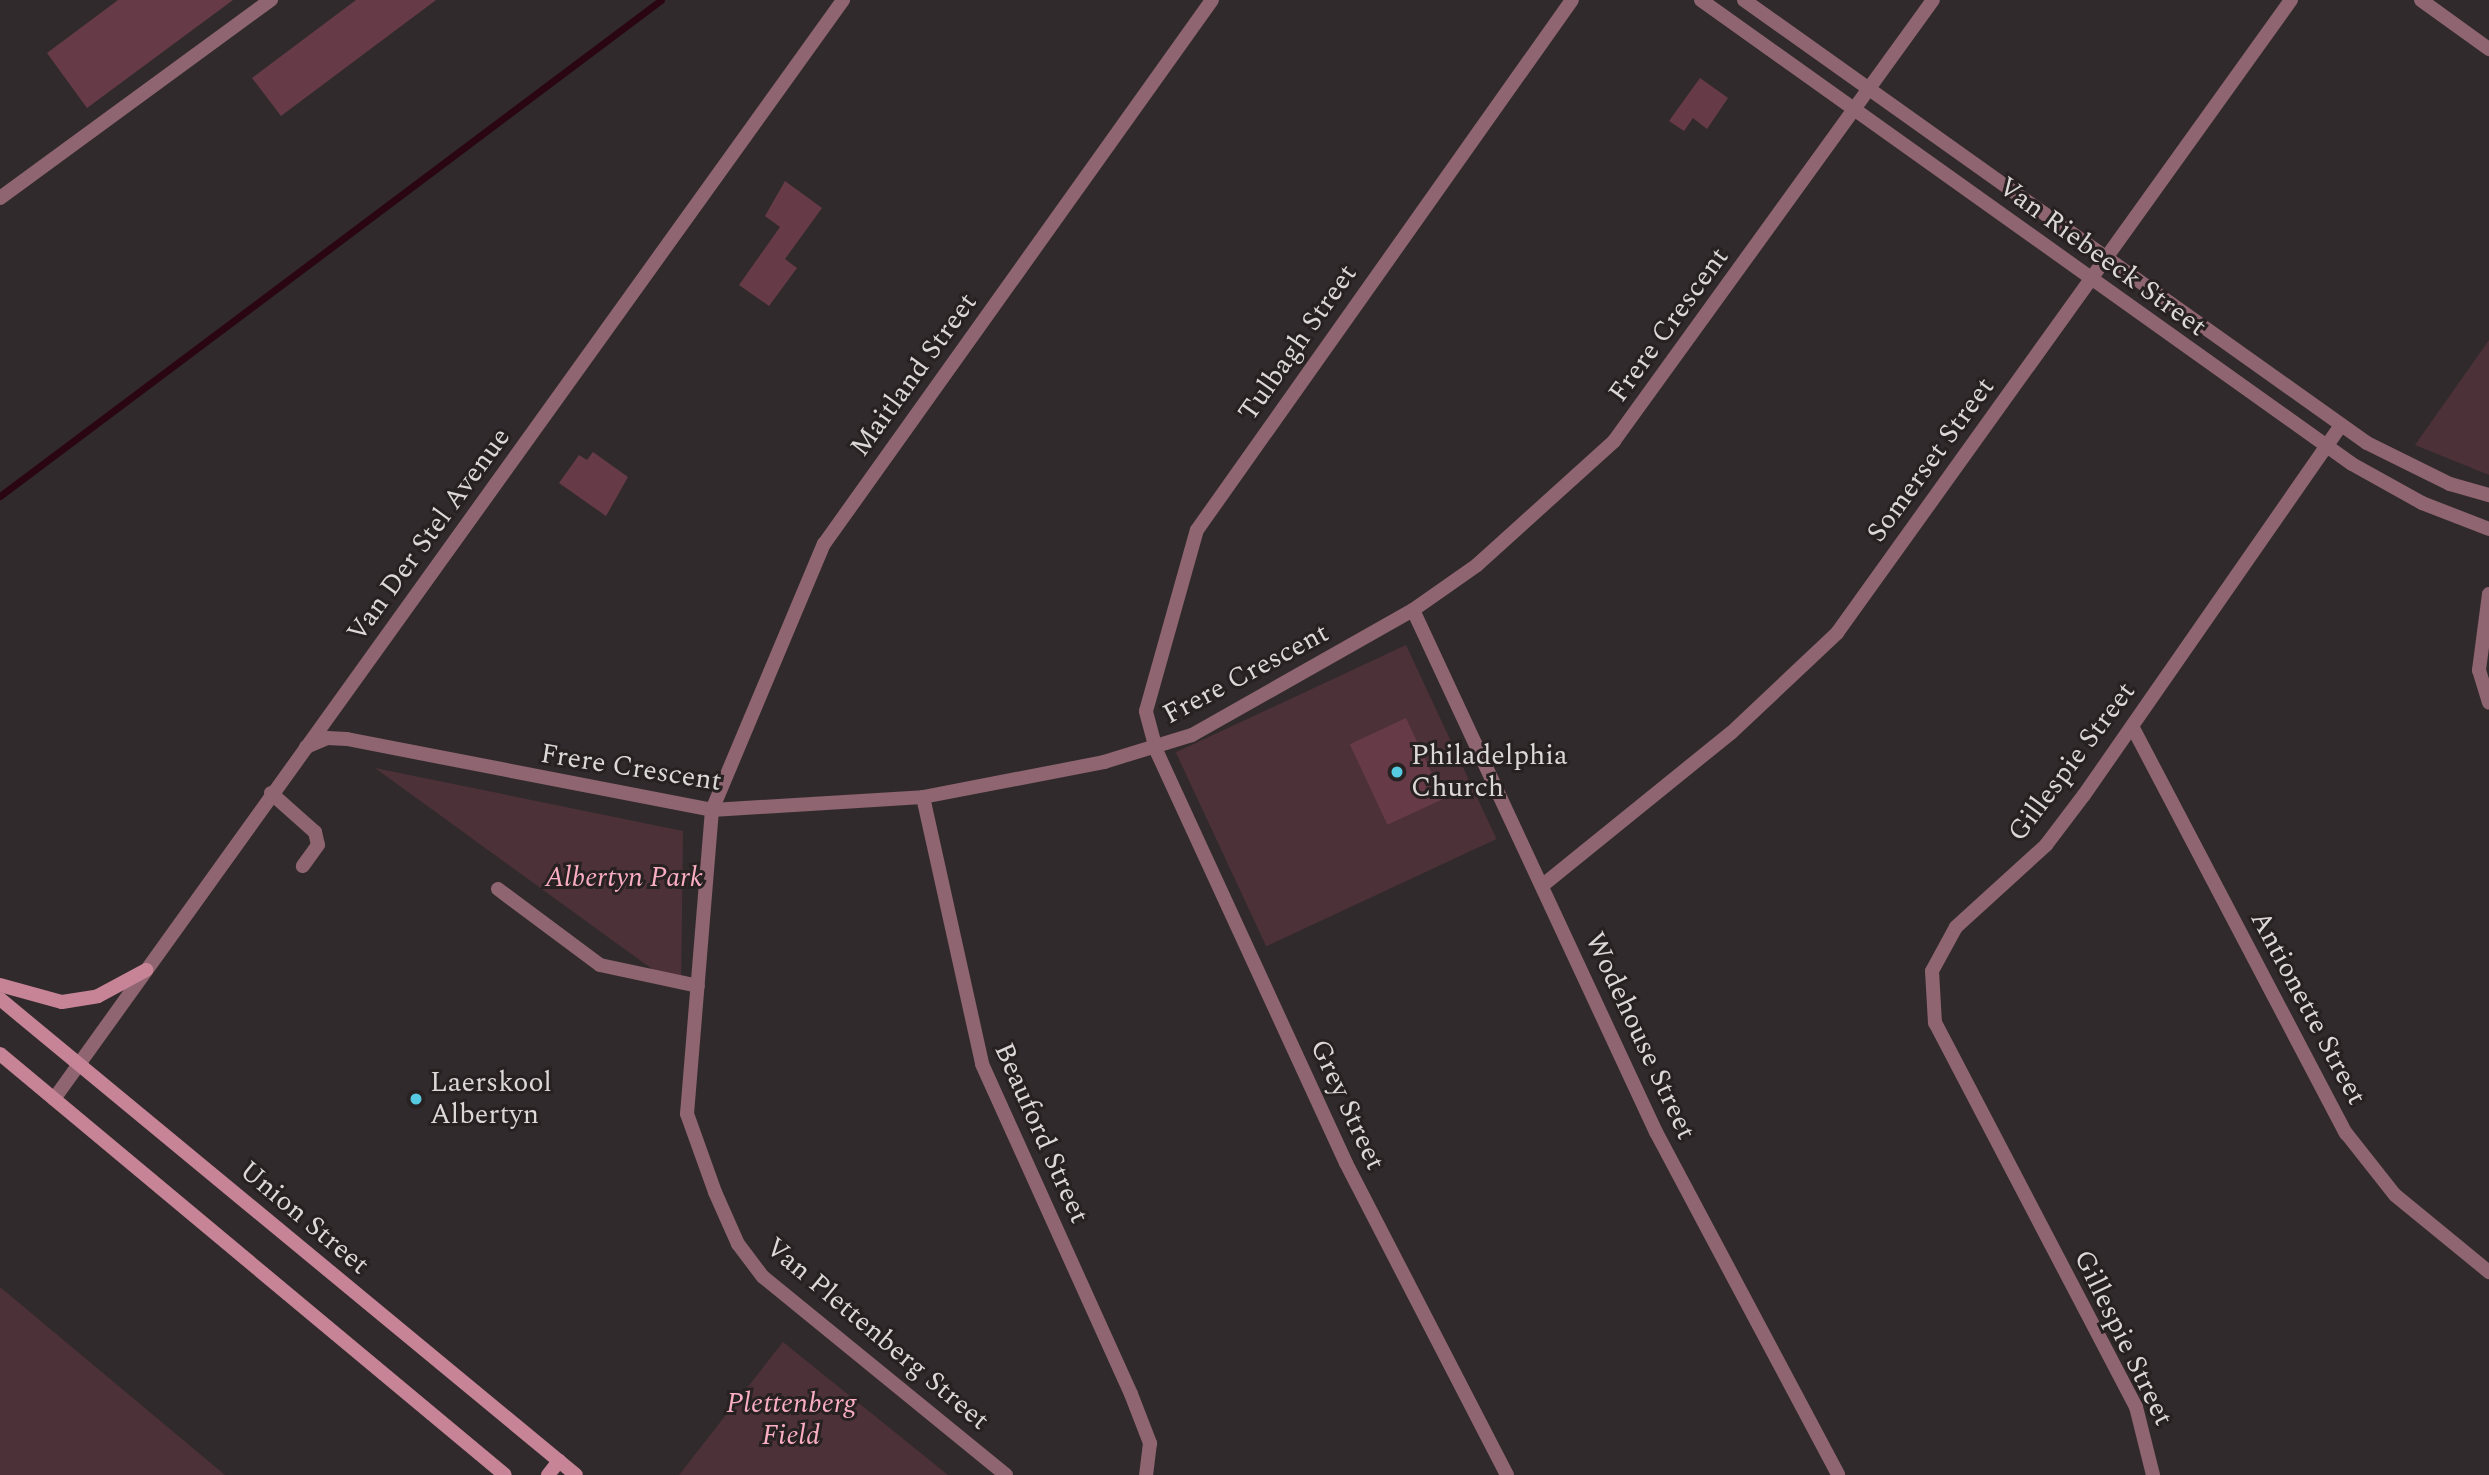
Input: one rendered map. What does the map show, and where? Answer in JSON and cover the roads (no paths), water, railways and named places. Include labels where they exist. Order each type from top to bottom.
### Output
[{"type":"main road","points":[[0,985],[62,1002],[98,996],[146,970]]},
{"type":"main road","name":"Union Street","points":[[0,999],[576,1475]]},
{"type":"main road","points":[[0,1054],[505,1475]]},
{"type":"main road","points":[[548,1475],[559,1461]]},
{"type":"street","points":[[0,198],[271,0]]},
{"type":"street","name":"Van Der Stel Avenue","points":[[54,1099],[271,793],[843,0]]},
{"type":"street","name":"Maitland Street","points":[[712,810],[824,544],[1212,0]]},
{"type":"street","name":"Tulbagh Street","points":[[1156,749],[1147,701],[1197,530],[1572,0]]},
{"type":"street","name":"Van Riebeeck Street","points":[[1701,0],[2090,280],[2328,447],[2406,495],[2489,529]]},
{"type":"street","name":"Van Riebeeck Street","points":[[1744,0],[2108,256],[2342,425],[2428,474],[2489,495]]},
{"type":"street","name":"Frere Crescent","points":[[302,750],[323,738],[347,739],[712,810],[923,797],[1156,749],[1243,708],[1413,610],[1477,565],[1614,441],[1933,0]]},
{"type":"street","name":"Somerset Street","points":[[1543,885],[1681,776],[1820,652],[2291,0]]},
{"type":"street","points":[[2421,0],[2489,49]]},
{"type":"street","name":"Gillespie Street","points":[[2153,1475],[2136,1407],[1935,1023],[1929,1000],[1937,956],[1951,934],[2046,845],[2133,728],[2342,425]]},
{"type":"street","points":[[2489,594],[2479,670],[2489,702]]},
{"type":"street","name":"Wodehouse Street","points":[[1413,610],[1656,1132],[1838,1475]]},
{"type":"street","name":"Antionette Street","points":[[2133,728],[2346,1133],[2395,1195],[2489,1272]]},
{"type":"street","name":"Grey Street","points":[[1156,749],[1346,1163],[1507,1475]]},
{"type":"street","points":[[271,793],[315,832],[318,845],[303,866]]},
{"type":"street","name":"Beauford Street","points":[[923,797],[978,1053],[1131,1394],[1150,1443],[1146,1475]]},
{"type":"street","name":"Van Plettenberg Street","points":[[712,810],[687,1118],[746,1258],[1006,1475]]},
{"type":"street","points":[[498,889],[600,965],[698,986]]},
{"type":"waterway","points":[[0,496],[661,0]]},
{"type":"place","name":"Philadelphia Church","points":[[1397,772]]},
{"type":"place","name":"Laerskool Albertyn","points":[[416,1099]]},
{"type":"park label","name":"Albertyn Park","points":[[624,878]]},
{"type":"park label","name":"Plettenberg Field","points":[[791,1420]]}]
